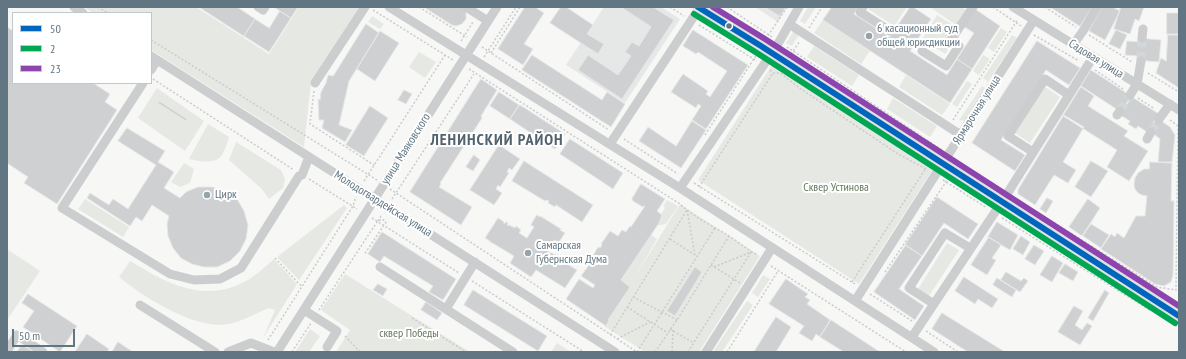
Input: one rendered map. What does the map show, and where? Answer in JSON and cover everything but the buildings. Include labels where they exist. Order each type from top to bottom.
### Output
[{"type":"main road","points":[[700,7],[1001,202],[1176,320]]},
{"type":"street","points":[[258,7],[263,10],[265,7]]},
{"type":"street","points":[[315,83],[367,7]]},
{"type":"street","points":[[390,7],[680,188],[934,352]]},
{"type":"street","points":[[466,7],[488,21]]},
{"type":"street","name":"улица Маяковского","points":[[276,352],[497,7]]},
{"type":"street","points":[[610,144],[700,7]]},
{"type":"street","points":[[680,188],[764,66],[799,7]]},
{"type":"street","points":[[863,7],[860,12],[890,31]]},
{"type":"street","points":[[922,51],[946,66],[959,46],[951,40],[973,7]]},
{"type":"street","name":"Садовая улица","points":[[1013,7],[1179,110]]},
{"type":"street","points":[[1073,45],[1097,7]]},
{"type":"street","name":"Ярмарочная улица","points":[[854,301],[1034,20]]},
{"type":"street","points":[[789,24],[961,135]]},
{"type":"street","name":"Молодогвардейская улица","points":[[154,58],[615,352]]},
{"type":"street","points":[[912,338],[1093,58]]},
{"type":"street","points":[[1130,94],[1137,84],[1137,62]]},
{"type":"street","points":[[1033,152],[1008,136],[1020,117],[1045,79],[1069,95]]},
{"type":"street","points":[[142,84],[62,208],[170,274],[194,280],[220,279],[241,268],[299,176],[302,175],[309,157]]},
{"type":"street","points":[[1161,117],[1170,104]]},
{"type":"street","points":[[934,304],[910,288],[945,233],[970,248]]},
{"type":"street","points":[[706,352],[772,248]]},
{"type":"street","points":[[446,309],[475,262]]},
{"type":"street","points":[[380,267],[514,352]]},
{"type":"street","points":[[140,305],[215,352]]},
{"type":"street","points":[[304,310],[337,331],[327,347]]},
{"type":"street","points":[[7,351],[17,335],[43,352]]},
{"type":"street","points":[[228,352],[251,343],[276,352]]},
{"type":"path","points":[[367,7],[475,73],[674,200],[751,252],[760,256],[764,261],[778,271],[906,352]]},
{"type":"path","points":[[419,7],[699,187],[852,282],[958,352]]},
{"type":"path","points":[[292,352],[475,73],[516,7]]},
{"type":"path","points":[[491,53],[520,7]]},
{"type":"path","points":[[670,7],[773,73],[780,73],[801,89],[898,154],[926,168],[935,176],[1152,312]]},
{"type":"path","points":[[727,7],[938,148],[949,153]]},
{"type":"path","points":[[704,136],[761,46],[788,7]]},
{"type":"path","points":[[993,7],[1021,26]]},
{"type":"path","points":[[1045,7],[1137,62]]},
{"type":"path","points":[[948,127],[1019,18]]},
{"type":"path","points":[[1031,32],[1130,94],[1161,117],[1178,126],[1176,290]]},
{"type":"path","points":[[152,41],[369,175],[637,352],[715,228]]},
{"type":"path","points":[[263,348],[352,206],[359,189],[445,55]]},
{"type":"path","points":[[1147,72],[1179,92]]},
{"type":"path","points":[[699,187],[773,73]]},
{"type":"path","points":[[152,79],[352,206]]},
{"type":"path","points":[[315,83],[310,124],[374,166]]},
{"type":"path","points":[[852,282],[926,168]]},
{"type":"path","points":[[883,274],[953,171]]},
{"type":"path","points":[[610,335],[687,210]]},
{"type":"path","points":[[687,210],[696,256]]},
{"type":"path","points":[[1033,210],[1157,287],[1179,291]]},
{"type":"path","points":[[364,255],[386,222],[382,219],[377,221]]},
{"type":"path","points":[[377,221],[584,352]]},
{"type":"path","points":[[656,352],[729,236]]},
{"type":"path","points":[[669,239],[696,256]]},
{"type":"path","points":[[714,267],[751,252]]},
{"type":"path","points":[[688,352],[751,252]]},
{"type":"path","points":[[275,258],[302,287]]},
{"type":"path","points":[[711,265],[741,284]]},
{"type":"path","points":[[727,352],[778,271]]},
{"type":"path","points":[[633,297],[677,320]]},
{"type":"path","points":[[627,307],[668,333]]},
{"type":"path","points":[[412,318],[466,352]]},
{"type":"path","points":[[1176,320],[1179,328]]},
{"type":"path","points":[[617,339],[650,322]]},
{"type":"path","points":[[670,329],[694,343]]},
{"type":"path","points":[[672,352],[673,330]]},
{"type":"path","points":[[340,332],[360,352]]},
{"type":"shaded area","points":[[604,7],[661,7],[680,19],[625,103],[566,65]]},
{"type":"shaded area","points":[[755,7],[787,7],[778,22]]},
{"type":"green space","points":[[84,7],[196,7],[269,54],[299,7],[357,7],[359,9],[311,82],[304,147],[152,51],[152,12],[92,12]]},
{"type":"green space","points":[[808,7],[816,7],[805,24],[800,21]]},
{"type":"green space","points":[[869,7],[907,7],[894,26],[868,9]]},
{"type":"green space","points":[[930,7],[961,7],[966,10],[956,25]]},
{"type":"green space","points":[[937,15],[955,26],[945,41],[951,45],[945,54],[922,39]]},
{"type":"green space","points":[[372,16],[384,24],[380,29],[368,22]]},
{"type":"green space","points":[[823,20],[870,51],[861,64],[814,33]]},
{"type":"green space","points":[[1001,28],[1007,32],[994,52],[988,48]]},
{"type":"green space","points":[[795,29],[800,33],[792,46],[786,43]]},
{"type":"green space","points":[[1012,35],[1017,38],[988,82],[983,78]]},
{"type":"green space","points":[[814,46],[859,75],[852,86],[807,57]]},
{"type":"green space","points":[[419,52],[436,62],[425,78],[409,67]]},
{"type":"green space","points":[[983,55],[990,59],[979,75],[973,71]]},
{"type":"green space","name":"Сквер Устинова","points":[[772,65],[933,169],[859,284],[698,180]]},
{"type":"green space","points":[[906,75],[950,104],[942,115],[899,87]]},
{"type":"green space","points":[[967,81],[972,84],[957,107],[952,104]]},
{"type":"green space","points":[[982,86],[987,89],[966,121],[959,120]]},
{"type":"green space","points":[[1045,87],[1060,97],[1030,143],[1015,133]]},
{"type":"green space","points":[[157,88],[204,121],[185,151],[138,118]]},
{"type":"green space","points":[[893,98],[937,126],[930,137],[887,109]]},
{"type":"green space","points":[[208,124],[229,137],[222,155],[211,161],[189,159]]},
{"type":"green space","points":[[236,142],[281,170],[285,179],[283,188],[269,199],[262,189],[229,160]]},
{"type":"green space","points":[[184,163],[194,169],[190,183],[180,187],[171,182]]},
{"type":"green space","points":[[85,199],[129,227],[123,237],[78,209]]},
{"type":"green space","points":[[667,200],[678,206],[666,224],[654,226],[665,208],[663,206]]},
{"type":"green space","points":[[680,204],[760,256],[699,352],[645,352],[604,326],[629,287],[621,281],[650,234],[657,239],[635,277]]},
{"type":"green space","points":[[344,205],[347,208],[299,280],[277,257]]},
{"type":"green space","points":[[947,243],[959,250],[929,296],[918,289]]},
{"type":"green space","points":[[7,249],[40,271],[7,320]]},
{"type":"green space","points":[[274,259],[297,284],[263,338],[275,310],[269,308],[234,323],[216,325],[202,322],[171,311],[142,294],[119,277],[130,261],[170,282],[198,290],[212,291],[227,289],[246,281]]},
{"type":"green space","name":"сквер Победы","points":[[345,274],[470,352],[336,352],[350,330],[321,310]]},
{"type":"green space","points":[[763,275],[770,279],[758,297],[752,293]]},
{"type":"green space","points":[[747,301],[753,305],[722,352],[717,352],[714,350]]},
{"type":"green space","points":[[310,329],[320,336],[309,352],[295,352]]},
{"type":"green space","points":[[557,343],[571,352],[551,352]]},
{"type":"tunnel","points":[[1141,61],[1142,38]]},
{"type":"tunnel","points":[[1120,111],[1130,95]]},
{"type":"tunnel","points":[[1151,132],[1159,119]]},
{"type":"transit line","name":"50","points":[[698,7],[761,46],[1179,316]]},
{"type":"transit line","name":"23","points":[[713,7],[1179,306]]},
{"type":"transit line","name":"2","points":[[694,14],[757,53],[1175,323]]},
{"type":"place","name":"6 касационный суд общей юрисдикции","points":[[869,36]]},
{"type":"place","name":"Цирк","points":[[207,195]]},
{"type":"place","name":"Самарская Губернская Дума","points":[[528,253]]},
{"type":"district","name":"ЛЕНИНСКИЙ РАЙОН","points":[[497,140]]}]
